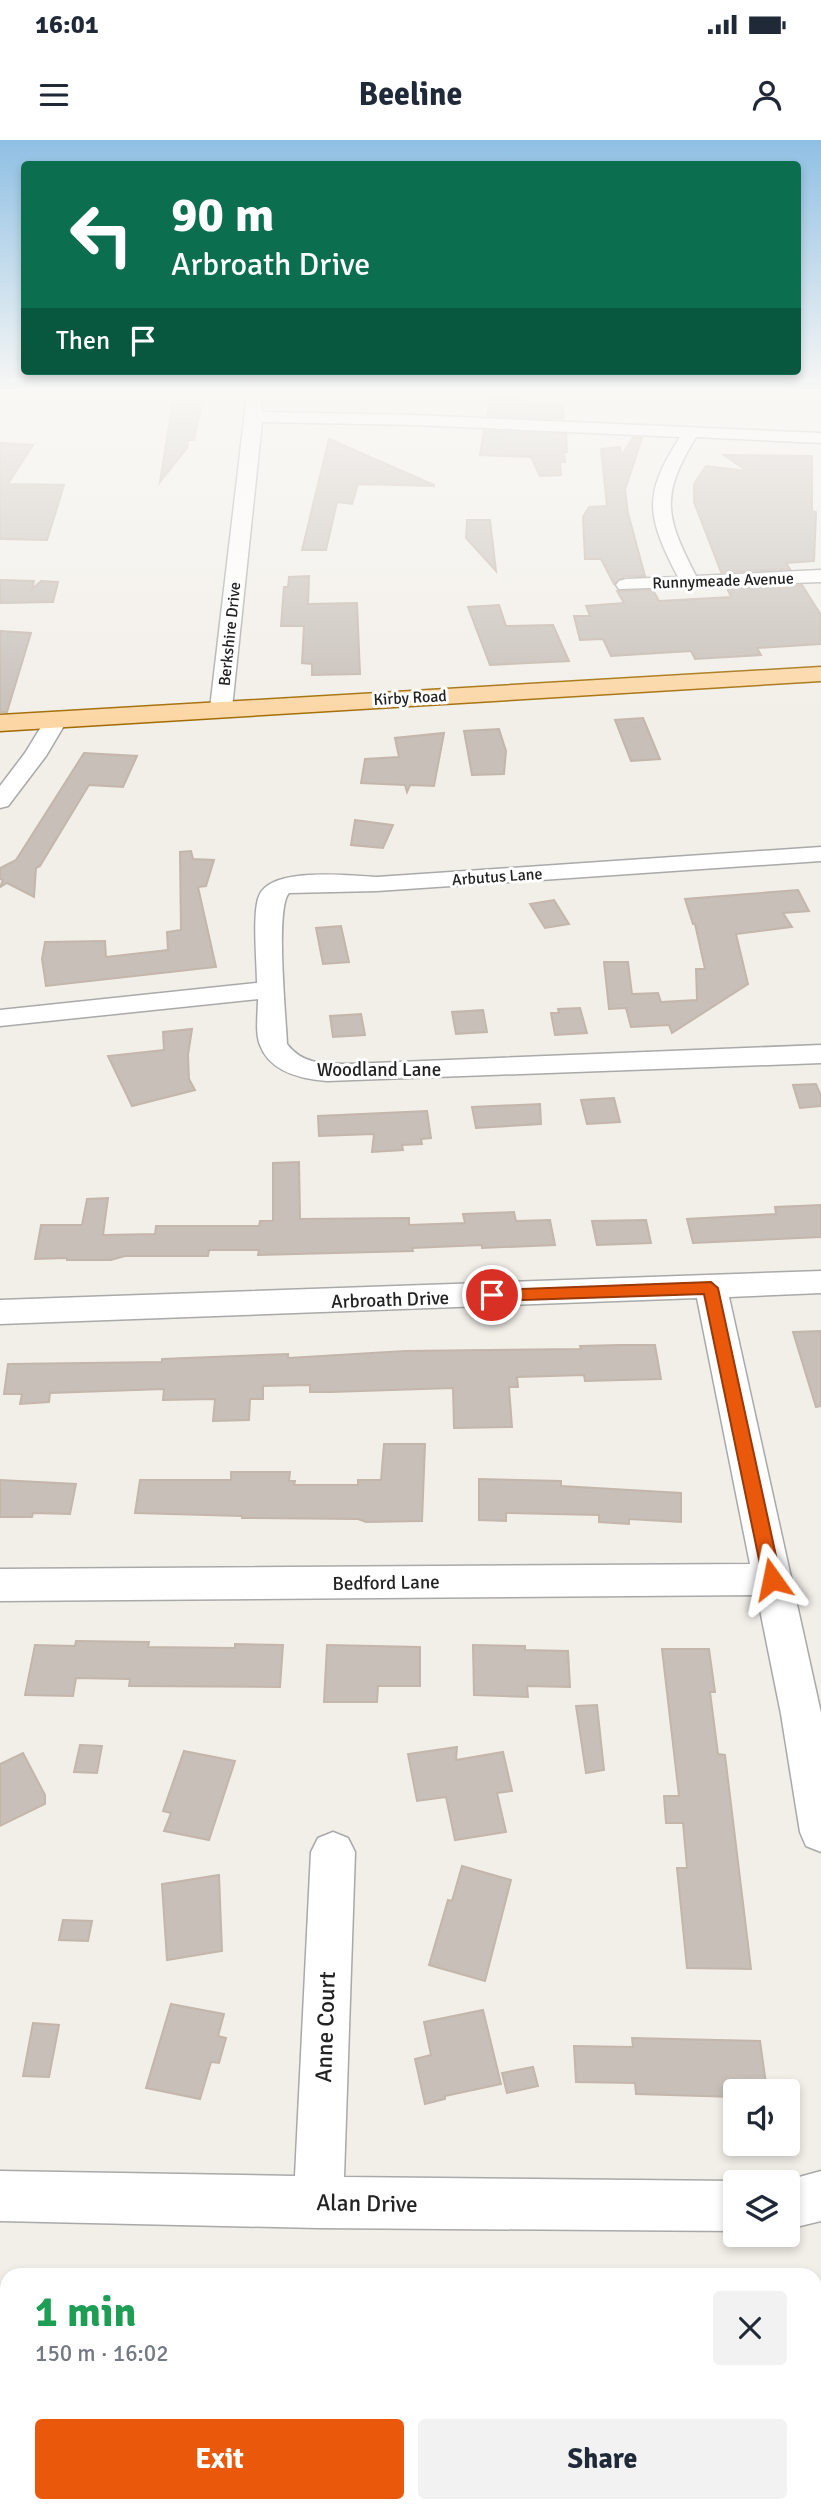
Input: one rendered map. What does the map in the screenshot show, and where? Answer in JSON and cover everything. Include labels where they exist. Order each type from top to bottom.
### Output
[{"type":"main road","name":"Kirby Road","points":[[0,723],[821,674]]},
{"type":"street","name":"Berkshire Drive","points":[[221,708],[244,505]]},
{"type":"street","points":[[662,505],[679,561],[690,582]]},
{"type":"street","name":"Runnymeade Avenue","points":[[626,585],[821,576]]},
{"type":"street","points":[[0,801],[34,756],[57,719]]},
{"type":"street","name":"Arbutus Lane","points":[[271,990],[271,897],[281,886],[308,883],[391,883],[821,853]]},
{"type":"street","points":[[0,1018],[271,990]]},
{"type":"street","name":"Woodland Lane","points":[[271,990],[273,1044],[280,1057],[301,1068],[320,1072],[821,1054]]},
{"type":"street","name":"Arbroath Drive","points":[[0,1312],[821,1282]]},
{"type":"street","points":[[711,1288],[772,1579],[811,1714],[821,1832]]},
{"type":"street","name":"Bedford Lane","points":[[0,1585],[772,1579]]},
{"type":"street","name":"Anne Court","points":[[318,2203],[333,1852]]},
{"type":"street","name":"Alan Drive","points":[[0,2196],[173,2197],[318,2203],[723,2206]]},
{"type":"street","points":[[800,2201],[821,2196]]},
{"type":"building","points":[[0,505],[58,505],[47,540],[0,539]]},
{"type":"building","points":[[313,505],[336,505],[326,550],[302,550]]},
{"type":"building","points":[[627,505],[645,576],[625,576],[614,584],[601,559],[585,559],[583,517],[589,507]]},
{"type":"building","points":[[695,505],[812,505],[812,511],[816,512],[814,561],[786,563],[790,569],[721,572]]},
{"type":"building","points":[[467,520],[490,520],[496,571],[466,538]]},
{"type":"building","points":[[309,576],[308,604],[357,603],[360,674],[312,675],[312,664],[302,663],[304,626],[281,626],[284,587],[288,587],[289,577]]},
{"type":"building","points":[[0,580],[34,581],[32,589],[41,581],[58,582],[53,602],[0,603]]},
{"type":"building","points":[[802,585],[821,615],[821,644],[757,648],[761,655],[695,659],[691,651],[611,656],[603,639],[580,640],[574,616],[590,616],[586,606],[624,603],[617,591],[653,590],[659,601],[731,597],[727,588]]},
{"type":"building","points":[[499,605],[506,626],[553,625],[569,661],[490,665],[468,607]]},
{"type":"building","points":[[0,631],[31,633],[7,712],[0,712]]},
{"type":"building","points":[[643,718],[660,759],[631,761],[615,720]]},
{"type":"building","points":[[499,729],[506,751],[504,774],[472,775],[464,731]]},
{"type":"building","points":[[444,733],[434,786],[410,785],[407,792],[405,785],[361,783],[365,759],[399,757],[395,738]]},
{"type":"building","points":[[84,753],[137,756],[123,787],[89,785],[40,866],[36,868],[34,897],[7,883],[0,887],[3,880],[0,879],[0,868],[16,860]]},
{"type":"building","points":[[355,820],[393,825],[383,848],[351,845]]},
{"type":"building","points":[[191,851],[193,859],[214,860],[206,886],[198,887],[216,967],[46,986],[42,959],[45,942],[105,941],[106,957],[168,950],[167,932],[181,930],[180,852]]},
{"type":"building","points":[[798,890],[809,911],[783,913],[792,927],[736,934],[748,984],[672,1033],[669,1025],[631,1027],[626,1008],[609,1009],[604,962],[628,962],[632,994],[658,993],[661,1002],[697,1000],[696,969],[705,969],[695,924],[685,899]]},
{"type":"building","points":[[554,900],[569,924],[545,928],[530,904]]},
{"type":"building","points":[[341,926],[349,962],[323,964],[316,928]]},
{"type":"building","points":[[580,1008],[587,1033],[555,1035],[551,1013],[559,1013],[558,1009]]},
{"type":"building","points":[[483,1010],[487,1032],[456,1034],[452,1012]]},
{"type":"building","points":[[361,1014],[365,1035],[333,1037],[330,1016]]},
{"type":"building","points":[[192,1029],[188,1055],[189,1079],[195,1090],[132,1106],[108,1056],[164,1050],[163,1032]]},
{"type":"building","points":[[816,1084],[821,1096],[821,1106],[800,1108],[793,1085]]},
{"type":"building","points":[[614,1098],[620,1122],[587,1124],[581,1100]]},
{"type":"building","points":[[540,1104],[541,1124],[476,1128],[472,1107]]},
{"type":"building","points":[[427,1111],[431,1138],[421,1139],[422,1144],[402,1145],[403,1150],[372,1152],[374,1134],[319,1136],[318,1116]]},
{"type":"building","points":[[299,1162],[300,1219],[409,1218],[409,1225],[465,1223],[463,1214],[514,1212],[516,1221],[550,1220],[555,1245],[482,1248],[482,1245],[412,1248],[413,1251],[258,1255],[259,1250],[209,1250],[208,1256],[125,1256],[111,1260],[35,1259],[41,1225],[82,1225],[87,1199],[108,1198],[103,1235],[155,1234],[156,1226],[259,1226],[260,1221],[273,1221],[273,1163]]},
{"type":"building","points":[[821,1205],[821,1237],[693,1243],[687,1219],[776,1214],[775,1207]]},
{"type":"building","points":[[646,1220],[651,1243],[597,1245],[592,1221]]},
{"type":"building","points":[[821,1331],[821,1406],[816,1407],[793,1332]]},
{"type":"building","points":[[655,1345],[661,1379],[585,1381],[584,1375],[517,1377],[518,1387],[509,1387],[512,1427],[454,1428],[453,1388],[310,1392],[310,1385],[263,1386],[263,1399],[250,1399],[249,1420],[213,1421],[215,1399],[163,1400],[164,1389],[50,1393],[49,1402],[20,1404],[22,1394],[4,1394],[8,1364],[162,1362],[162,1359],[288,1354],[288,1358],[405,1351],[581,1349],[580,1346]]},
{"type":"building","points":[[384,1444],[425,1444],[422,1521],[366,1522],[358,1519],[242,1518],[135,1513],[140,1480],[231,1480],[231,1472],[290,1472],[289,1481],[295,1481],[294,1485],[358,1485],[358,1480],[381,1480]]},
{"type":"building","points":[[479,1479],[561,1481],[561,1486],[681,1493],[681,1522],[629,1519],[629,1524],[599,1522],[599,1515],[506,1513],[506,1521],[479,1520]]},
{"type":"building","points":[[0,1480],[76,1484],[70,1514],[33,1513],[32,1517],[0,1517]]},
{"type":"building","points":[[76,1641],[149,1642],[148,1647],[235,1648],[235,1644],[283,1645],[280,1687],[129,1686],[130,1679],[76,1678],[73,1696],[25,1695],[35,1645],[75,1646]]},
{"type":"building","points":[[327,1645],[420,1647],[420,1686],[378,1686],[377,1702],[324,1702]]},
{"type":"building","points":[[473,1645],[525,1646],[525,1650],[568,1651],[570,1687],[527,1686],[528,1697],[474,1695]]},
{"type":"building","points":[[662,1649],[709,1649],[715,1692],[710,1692],[718,1754],[725,1755],[751,1969],[687,1968],[677,1868],[687,1868],[683,1823],[666,1823],[664,1796],[679,1796]]},
{"type":"building","points":[[597,1705],[604,1770],[586,1773],[576,1706]]},
{"type":"building","points":[[80,1745],[102,1746],[97,1773],[74,1772]]},
{"type":"building","points":[[457,1747],[456,1760],[503,1752],[512,1791],[497,1793],[506,1832],[455,1840],[446,1797],[417,1801],[408,1754]]},
{"type":"building","points":[[184,1751],[235,1761],[209,1840],[164,1831],[171,1813],[163,1811]]},
{"type":"building","points":[[23,1753],[45,1795],[45,1804],[0,1826],[0,1764]]},
{"type":"building","points":[[462,1866],[511,1880],[485,1981],[429,1965],[448,1900],[452,1901]]},
{"type":"building","points":[[219,1875],[222,1951],[167,1960],[162,1884]]},
{"type":"building","points":[[63,1920],[92,1921],[88,1941],[59,1940]]},
{"type":"building","points":[[171,2004],[224,2014],[218,2036],[226,2038],[219,2063],[211,2062],[200,2099],[146,2088]]},
{"type":"building","points":[[483,2010],[501,2084],[445,2096],[445,2099],[425,2104],[415,2059],[431,2055],[424,2022]]},
{"type":"building","points":[[33,2023],[59,2025],[49,2077],[23,2076]]},
{"type":"building","points":[[632,2038],[760,2041],[765,2079],[723,2079],[723,2097],[636,2094],[635,2083],[576,2082],[574,2046],[633,2047]]},
{"type":"building","points":[[533,2067],[538,2086],[507,2093],[502,2073]]},
{"type":"route","points":[[492,1295],[711,1288],[772,1579]]}]
